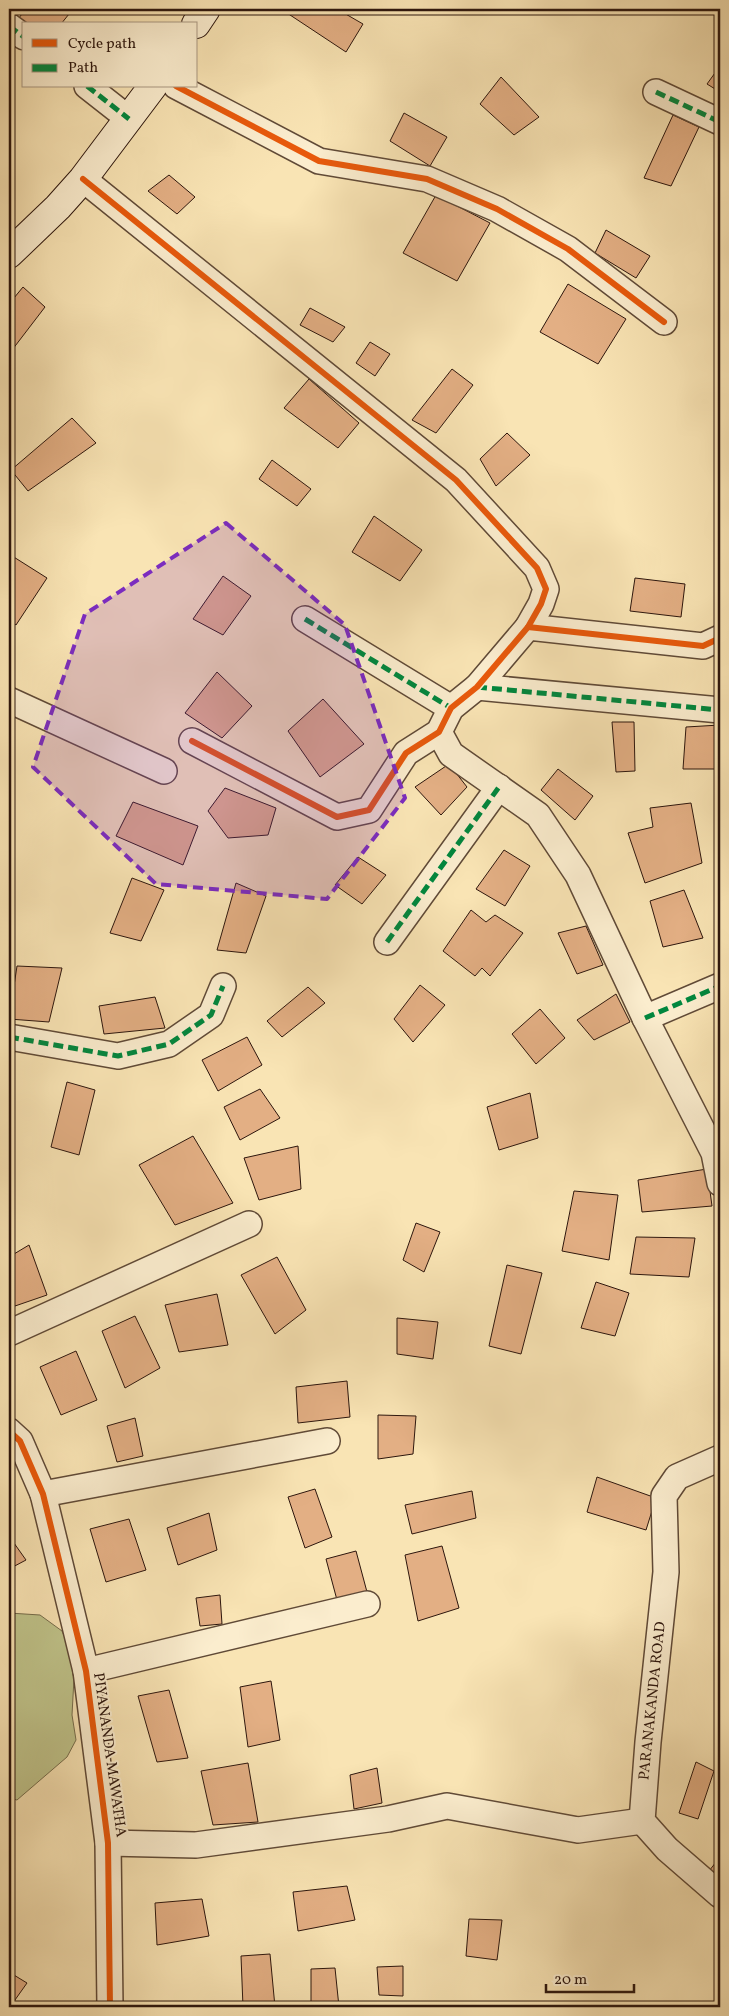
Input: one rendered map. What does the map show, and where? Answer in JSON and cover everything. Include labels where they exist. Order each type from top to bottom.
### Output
[{"type":"street","points":[[197,22],[206,9]]},
{"type":"street","points":[[9,26],[22,36]]},
{"type":"street","points":[[90,88],[129,119]]},
{"type":"street","points":[[9,254],[84,179],[152,88]]},
{"type":"street","points":[[180,88],[319,161],[428,179],[497,209],[568,249],[664,322]]},
{"type":"street","points":[[656,92],[720,122]]},
{"type":"street","points":[[84,179],[456,480],[537,568],[546,589],[542,604],[528,627],[477,687],[451,708],[439,732],[406,754],[369,810],[337,817],[192,742]]},
{"type":"street","points":[[305,619],[451,708]]},
{"type":"street","points":[[528,627],[703,646],[720,638]]},
{"type":"street","points":[[477,687],[720,710]]},
{"type":"street","points":[[9,700],[164,771]]},
{"type":"street","points":[[439,732],[452,754],[538,815],[578,875],[645,1018],[714,1153],[720,1183]]},
{"type":"street","points":[[387,942],[499,787]]},
{"type":"street","points":[[9,1037],[118,1056],[169,1044],[211,1015],[223,986]]},
{"type":"street","points":[[645,1018],[720,986]]},
{"type":"street","points":[[9,1333],[249,1224]]},
{"type":"street","name":"PIYANANDA MAWATHA","points":[[9,1430],[20,1441],[43,1494],[86,1671],[108,1843],[110,2007]]},
{"type":"street","points":[[43,1494],[327,1441]]},
{"type":"street","name":"PARANAKANDA ROAD","points":[[642,1822],[648,1742],[666,1572],[664,1496],[677,1477],[720,1458]]},
{"type":"street","points":[[86,1671],[367,1604]]},
{"type":"street","points":[[108,1843],[196,1845],[388,1819],[447,1806],[578,1830],[642,1822],[667,1849],[720,1895]]},
{"type":"highlighted area","points":[[226,523],[345,625],[405,798],[327,899],[156,884],[33,767],[85,614]]},
{"type":"green space","points":[[9,1613],[40,1615],[62,1631],[75,1660],[72,1715],[76,1740],[67,1757],[17,1800],[9,1798]]},
{"type":"building","points":[[26,9],[73,9],[63,22],[23,22],[18,19]]},
{"type":"building","points":[[281,9],[337,9],[363,24],[346,52]]},
{"type":"building","points":[[720,66],[720,92],[707,84]]},
{"type":"building","points":[[501,77],[539,117],[514,135],[480,104]]},
{"type":"building","points":[[404,113],[447,137],[430,166],[390,141]]},
{"type":"building","points":[[673,115],[699,127],[671,186],[644,178]]},
{"type":"building","points":[[169,175],[195,197],[177,214],[148,191]]},
{"type":"building","points":[[436,195],[490,223],[457,281],[403,253]]},
{"type":"building","points":[[606,230],[650,256],[636,278],[595,253]]},
{"type":"building","points":[[568,284],[626,319],[598,364],[540,332]]},
{"type":"building","points":[[23,287],[45,307],[9,354],[9,304]]},
{"type":"building","points":[[310,308],[345,327],[333,342],[300,325]]},
{"type":"building","points":[[370,342],[390,354],[375,376],[356,363]]},
{"type":"building","points":[[452,369],[473,385],[436,433],[412,420]]},
{"type":"building","points":[[309,379],[359,423],[338,448],[284,408]]},
{"type":"building","points":[[72,418],[96,443],[28,491],[11,470]]},
{"type":"building","points":[[507,433],[530,455],[496,486],[480,459]]},
{"type":"building","points":[[272,460],[311,489],[297,506],[259,479]]},
{"type":"building","points":[[374,516],[422,550],[400,581],[352,552]]},
{"type":"building","points":[[9,554],[47,578],[16,625],[9,620]]},
{"type":"building","points":[[223,576],[251,596],[223,635],[193,619]]},
{"type":"building","points":[[635,578],[685,584],[681,617],[630,611]]},
{"type":"building","points":[[217,672],[252,706],[222,738],[185,713]]},
{"type":"building","points":[[323,699],[364,744],[320,777],[288,731]]},
{"type":"building","points":[[612,722],[634,722],[635,771],[616,772]]},
{"type":"building","points":[[720,725],[720,769],[683,769],[686,727]]},
{"type":"building","points":[[449,764],[467,787],[441,815],[415,787]]},
{"type":"building","points":[[558,769],[593,796],[575,820],[541,790]]},
{"type":"building","points":[[225,788],[276,808],[268,835],[228,838],[208,811]]},
{"type":"building","points":[[133,802],[198,826],[183,865],[116,836]]},
{"type":"building","points":[[691,803],[702,863],[645,883],[628,833],[653,827],[650,808]]},
{"type":"building","points":[[504,850],[530,866],[505,906],[476,889]]},
{"type":"building","points":[[358,857],[386,875],[362,904],[335,885]]},
{"type":"building","points":[[132,878],[164,890],[141,941],[110,933]]},
{"type":"building","points":[[236,883],[266,896],[246,953],[217,950]]},
{"type":"building","points":[[684,890],[703,938],[663,947],[650,901]]},
{"type":"building","points":[[471,910],[486,922],[495,915],[523,933],[490,976],[482,968],[475,976],[443,951]]},
{"type":"building","points":[[586,926],[603,965],[577,974],[558,933]]},
{"type":"building","points":[[17,966],[62,968],[49,1022],[9,1019]]},
{"type":"building","points":[[420,985],[445,1005],[413,1042],[394,1019]]},
{"type":"building","points":[[308,987],[325,1003],[282,1037],[267,1021]]},
{"type":"building","points":[[616,994],[630,1022],[594,1040],[577,1020]]},
{"type":"building","points":[[155,997],[165,1028],[104,1034],[99,1006]]},
{"type":"building","points":[[540,1009],[565,1038],[536,1064],[512,1034]]},
{"type":"building","points":[[247,1037],[262,1065],[218,1091],[202,1060]]},
{"type":"building","points":[[67,1082],[95,1090],[79,1155],[51,1147]]},
{"type":"building","points":[[260,1089],[280,1118],[240,1140],[224,1107]]},
{"type":"building","points":[[530,1093],[538,1138],[499,1150],[487,1107]]},
{"type":"building","points":[[193,1136],[233,1203],[175,1225],[139,1165]]},
{"type":"building","points":[[298,1146],[301,1189],[259,1200],[244,1158]]},
{"type":"building","points":[[707,1169],[712,1206],[642,1212],[638,1180]]},
{"type":"building","points":[[574,1191],[618,1195],[609,1260],[562,1251]]},
{"type":"building","points":[[416,1223],[440,1232],[424,1272],[403,1260]]},
{"type":"building","points":[[636,1237],[695,1238],[689,1277],[630,1274]]},
{"type":"building","points":[[29,1245],[47,1295],[15,1306],[9,1291],[9,1257]]},
{"type":"building","points":[[277,1257],[306,1310],[275,1334],[241,1275]]},
{"type":"building","points":[[507,1265],[542,1273],[521,1354],[489,1346]]},
{"type":"building","points":[[596,1282],[629,1293],[615,1336],[581,1328]]},
{"type":"building","points":[[217,1294],[228,1345],[179,1352],[165,1305]]},
{"type":"building","points":[[135,1316],[160,1368],[125,1388],[102,1331]]},
{"type":"building","points":[[397,1318],[438,1322],[433,1359],[397,1354]]},
{"type":"building","points":[[76,1351],[97,1400],[61,1415],[40,1367]]},
{"type":"building","points":[[347,1381],[350,1417],[298,1423],[296,1387]]},
{"type":"building","points":[[378,1415],[416,1416],[413,1454],[378,1459]]},
{"type":"building","points":[[135,1418],[143,1456],[117,1462],[107,1426]]},
{"type":"building","points":[[597,1477],[656,1498],[646,1530],[587,1512]]},
{"type":"building","points":[[315,1489],[332,1537],[305,1548],[288,1497]]},
{"type":"building","points":[[472,1491],[476,1518],[412,1534],[405,1505]]},
{"type":"building","points":[[209,1513],[217,1550],[178,1565],[167,1528]]},
{"type":"building","points":[[129,1519],[146,1570],[106,1582],[90,1529]]},
{"type":"building","points":[[9,1536],[26,1560],[9,1569]]},
{"type":"building","points":[[442,1546],[459,1608],[418,1621],[405,1555]]},
{"type":"building","points":[[356,1551],[367,1592],[337,1600],[326,1559]]},
{"type":"building","points":[[220,1595],[222,1624],[200,1626],[196,1598]]},
{"type":"building","points":[[271,1681],[280,1740],[248,1747],[240,1687]]},
{"type":"building","points":[[169,1690],[188,1758],[157,1762],[138,1696]]},
{"type":"building","points":[[696,1762],[714,1771],[698,1819],[679,1813]]},
{"type":"building","points":[[248,1763],[258,1822],[213,1825],[201,1771]]},
{"type":"building","points":[[377,1768],[382,1803],[354,1809],[350,1775]]},
{"type":"building","points":[[720,1857],[720,1880],[709,1871]]},
{"type":"building","points":[[347,1886],[355,1920],[298,1931],[293,1892]]},
{"type":"building","points":[[202,1899],[209,1936],[157,1945],[155,1903]]},
{"type":"building","points":[[469,1919],[502,1920],[497,1960],[466,1956]]},
{"type":"building","points":[[270,1954],[275,2007],[243,2007],[241,1956]]},
{"type":"building","points":[[403,1966],[403,1996],[379,1995],[377,1967]]},
{"type":"building","points":[[335,1968],[339,2007],[311,2007],[311,1969]]},
{"type":"building","points":[[9,1972],[27,1983],[10,2007],[9,2007]]},
{"type":"marked path","points":[[9,26],[22,36]]},
{"type":"marked path","points":[[90,88],[129,119]]},
{"type":"marked path","points":[[656,92],[720,122]]},
{"type":"marked path","points":[[305,619],[451,708]]},
{"type":"marked path","points":[[477,687],[720,710]]},
{"type":"marked path","points":[[387,942],[499,787]]},
{"type":"marked path","points":[[9,1037],[118,1056],[169,1044],[211,1015],[223,986]]},
{"type":"marked path","points":[[645,1018],[720,986]]},
{"type":"cycle path","points":[[180,88],[319,161],[427,179],[497,209],[568,249],[664,322]]},
{"type":"cycle path","points":[[83,179],[456,480],[537,568],[546,589],[541,604],[528,627]]},
{"type":"cycle path","points":[[192,741],[337,817],[369,810],[406,753],[439,732],[451,708],[477,687],[528,627],[703,646],[720,638]]},
{"type":"cycle path","points":[[9,1431],[20,1441],[43,1494],[86,1671],[108,1843],[110,2007]]}]
